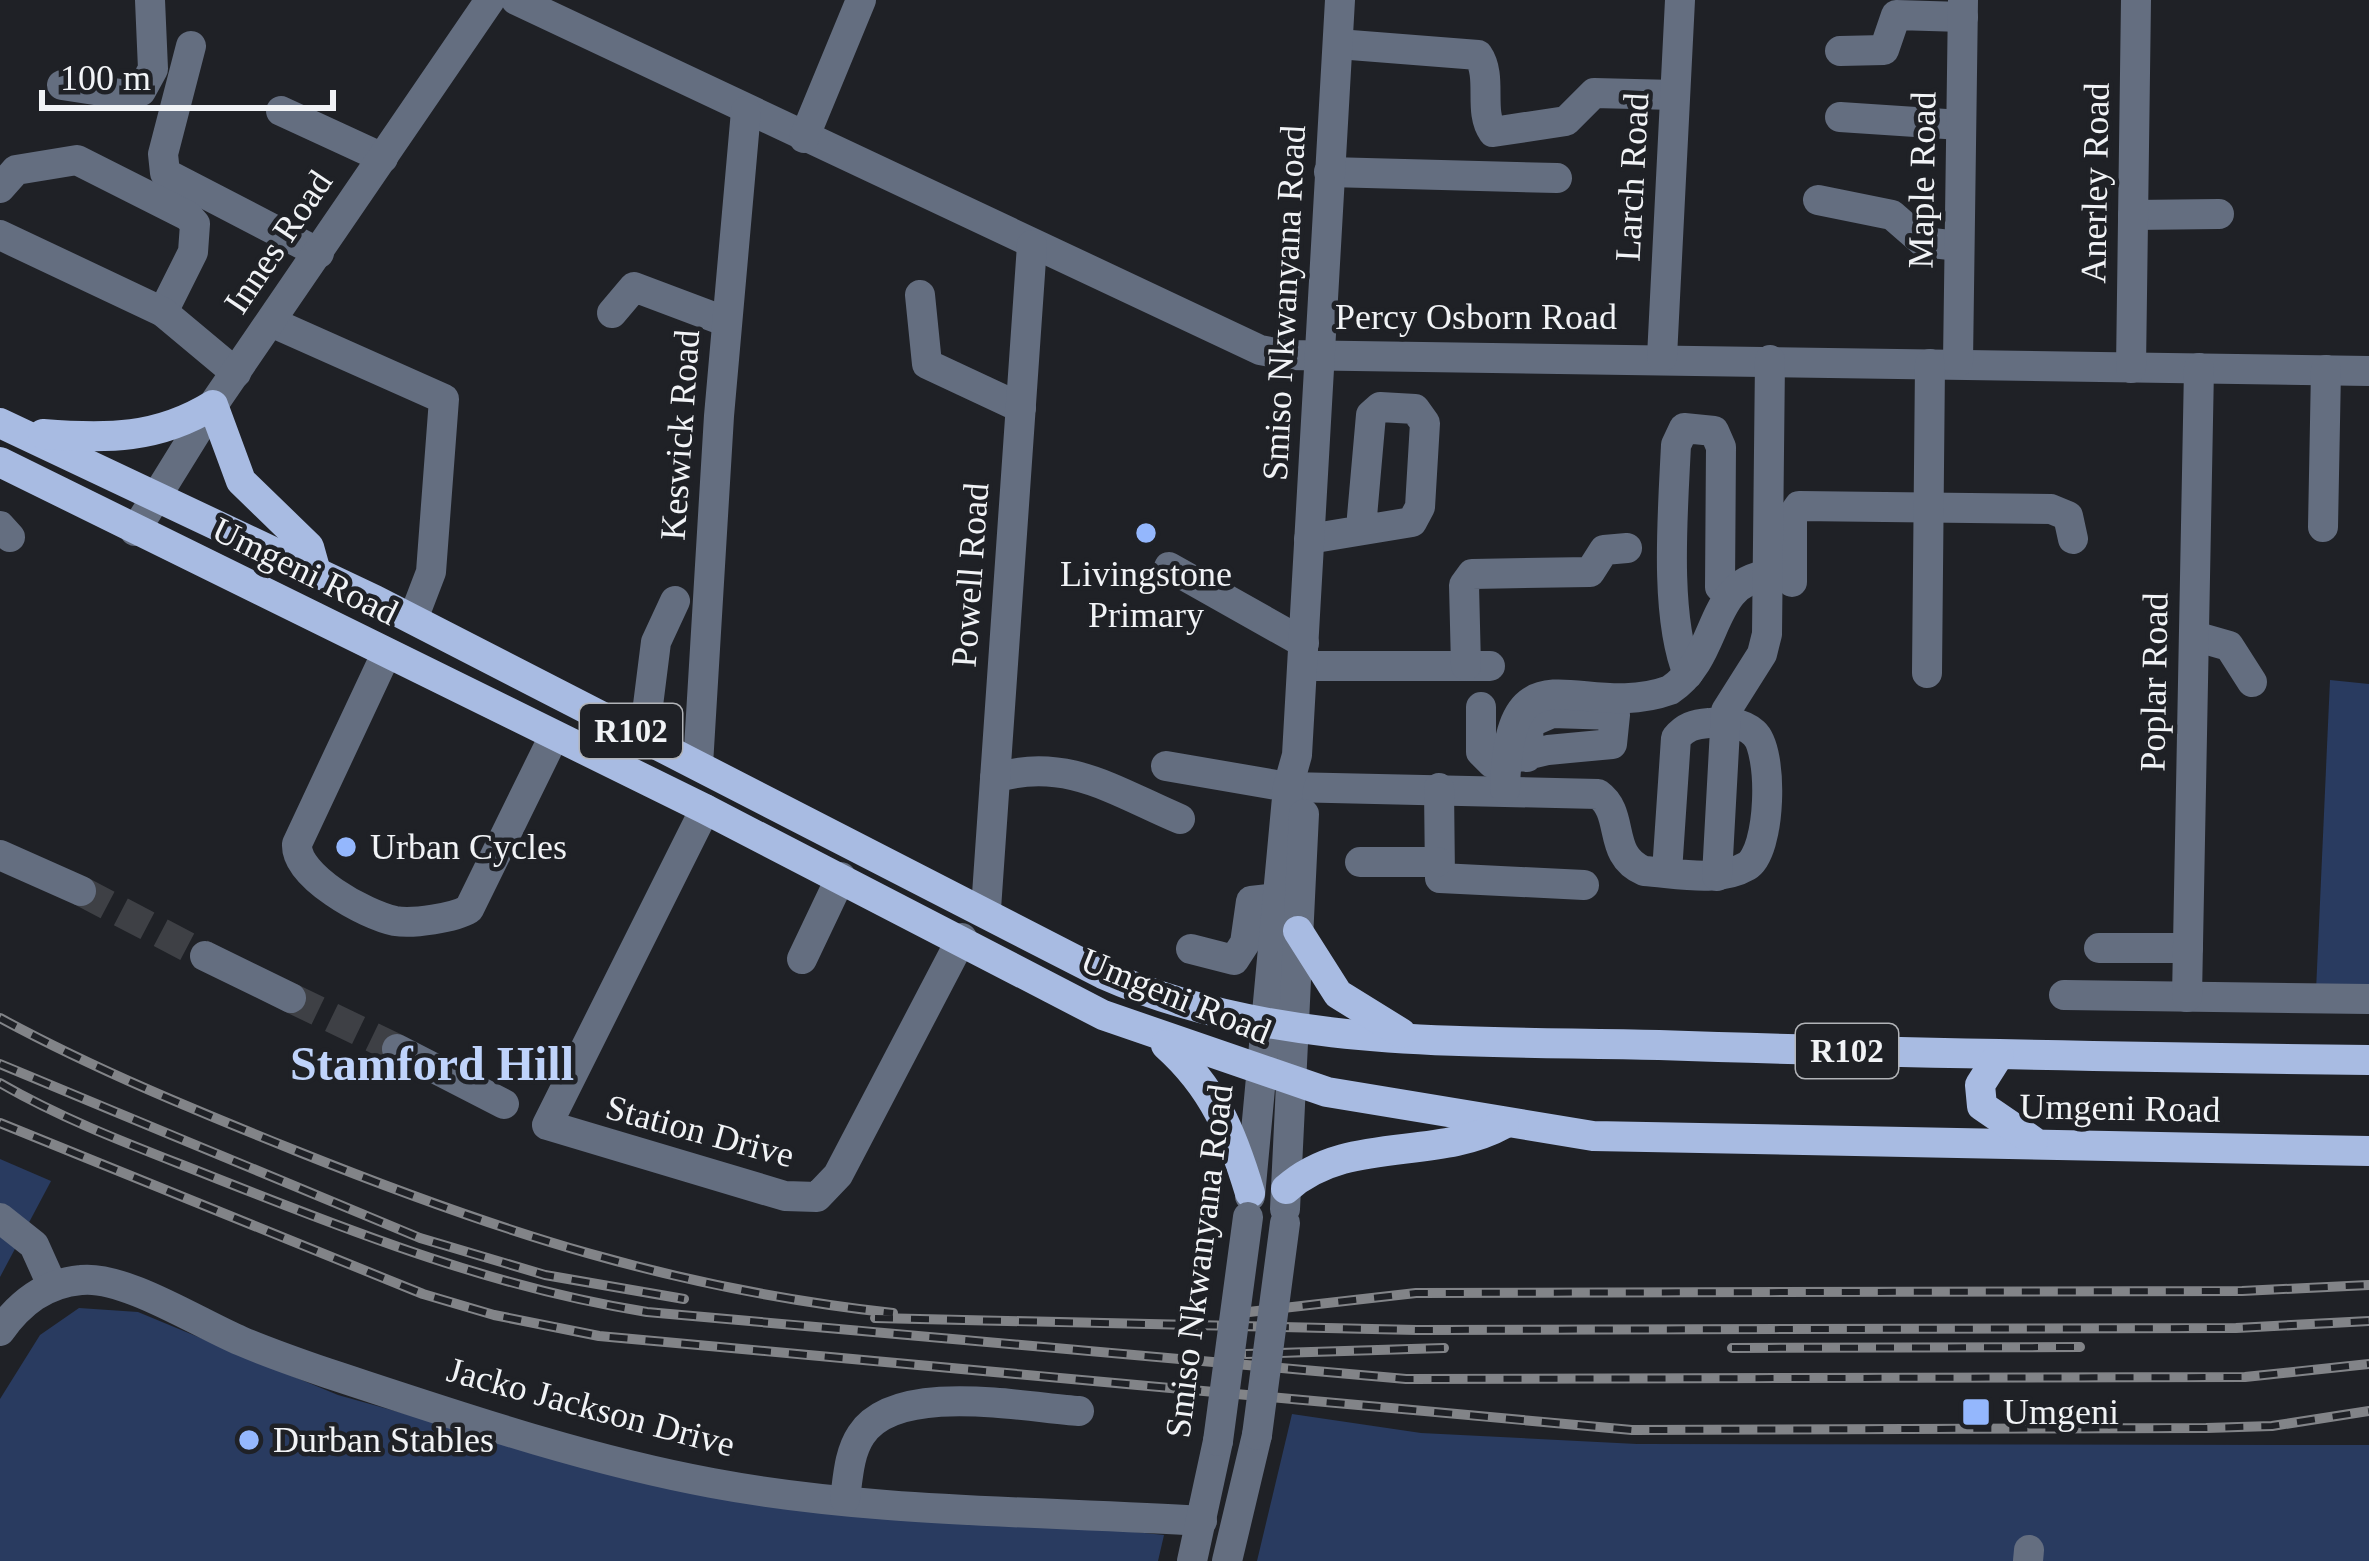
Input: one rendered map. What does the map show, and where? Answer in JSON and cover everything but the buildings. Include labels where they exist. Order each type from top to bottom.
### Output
[{"type":"main road","points":[[9,428],[140,435],[177,427],[214,405],[241,482],[309,547],[316,572]]},
{"type":"main road","name":"Umgeni Road","points":[[9,428],[413,619],[1138,989],[1178,1004],[1279,1024],[1411,1038],[2369,1060]]},
{"type":"main road","name":"Umgeni Road","points":[[0,463],[841,877],[1103,1015],[1276,1077],[1504,1124],[1593,1136],[2369,1151]]},
{"type":"main road","points":[[1298,931],[1338,994],[1411,1038]]},
{"type":"main road","points":[[1156,1036],[1198,1074],[1218,1104],[1249,1205]]},
{"type":"main road","points":[[1999,1055],[1980,1084],[1982,1106],[2039,1143]]},
{"type":"main road","points":[[1286,1190],[1318,1164],[1460,1143],[1504,1124]]},
{"type":"street","points":[[62,85],[127,95],[141,91],[153,69],[150,0]]},
{"type":"street","name":"Innes Road","points":[[134,531],[214,405],[490,0]]},
{"type":"street","name":"Percy Osborn Road","points":[[516,0],[1260,350],[2369,371]]},
{"type":"street","points":[[804,138],[861,0]]},
{"type":"street","name":"Smiso Nkwanyana Road","points":[[1279,1024],[1298,931],[1297,754],[1340,0]]},
{"type":"street","name":"Larch Road","points":[[1662,357],[1680,0]]},
{"type":"street","name":"Anerley Road","points":[[2131,368],[2136,0]]},
{"type":"street","points":[[1840,51],[1884,50],[1896,14],[1963,8]]},
{"type":"street","name":"Maple Road","points":[[1927,673],[1928,508],[1959,246],[1963,8]]},
{"type":"street","points":[[1338,44],[1478,55],[1484,67],[1487,122],[1493,132],[1566,122],[1594,93],[1675,95]]},
{"type":"street","points":[[191,46],[163,154],[165,173],[319,253]]},
{"type":"street","points":[[281,111],[383,158]]},
{"type":"street","name":"Keswick Road","points":[[698,765],[746,111]]},
{"type":"street","points":[[1840,117],[1961,125]]},
{"type":"street","points":[[0,188],[16,170],[77,160],[188,216],[195,224],[193,252],[164,312]]},
{"type":"street","points":[[1329,172],[1557,178]]},
{"type":"street","points":[[1818,200],[1892,215],[1923,242],[1959,246]]},
{"type":"street","points":[[2133,215],[2218,214]]},
{"type":"street","points":[[0,235],[164,312],[236,373]]},
{"type":"street","name":"Powell Road","points":[[986,909],[1032,245]]},
{"type":"street","points":[[612,313],[634,286],[727,322]]},
{"type":"street","points":[[920,295],[927,364],[1021,408]]},
{"type":"street","points":[[271,322],[444,399],[431,572],[413,619]]},
{"type":"street","points":[[1770,361],[1780,578]]},
{"type":"street","name":"Poplar Road","points":[[2187,997],[2199,368]]},
{"type":"street","points":[[2323,527],[2326,370]]},
{"type":"street","points":[[1513,770],[1510,724],[1537,698],[1658,694],[1688,674],[1715,631],[1726,588],[1720,447],[1714,431],[1684,428],[1676,445],[1676,587],[1677,640],[1688,674]]},
{"type":"street","points":[[1717,876],[1724,721],[1730,701],[1765,644],[1792,516],[1799,506],[2051,509],[2068,515],[2073,539]]},
{"type":"street","points":[[1309,538],[1352,535],[1361,528]]},
{"type":"street","points":[[1169,567],[1303,654],[1478,666],[1464,585],[1472,574],[1590,572],[1604,550],[1627,548]]},
{"type":"street","points":[[1676,587],[1726,588],[1748,578],[1780,578]]},
{"type":"street","points":[[644,737],[656,642],[674,602]]},
{"type":"street","points":[[2194,636],[2229,646],[2252,682]]},
{"type":"street","points":[[386,654],[297,844],[296,858],[308,876],[391,920],[410,922],[469,909],[554,736]]},
{"type":"street","points":[[1481,707],[1481,752],[1492,763],[1598,794],[1611,807],[1616,839],[1626,860],[1644,871],[1717,876],[1757,858],[1765,832],[1760,742],[1745,728],[1724,721],[1695,724],[1676,738],[1667,872]]},
{"type":"street","points":[[1166,766],[1296,787],[1438,788],[1513,770]]},
{"type":"street","points":[[995,778],[1027,768],[1061,770],[1180,820]]},
{"type":"street","name":"Smiso Nkwanyana Road","points":[[1227,1561],[1257,1435],[1285,1223],[1276,1077],[1277,898],[1296,787]]},
{"type":"street","points":[[1438,788],[1437,862],[1445,881],[1584,885]]},
{"type":"street","name":"Station Drive","points":[[705,809],[524,1114],[742,1184],[803,1199],[818,1197],[838,1175],[962,938]]},
{"type":"street","points":[[0,855],[81,891]]},
{"type":"street","points":[[1360,862],[1437,862]]},
{"type":"street","points":[[802,959],[841,877]]},
{"type":"street","points":[[1191,949],[1234,960],[1245,943],[1251,901],[1277,898]]},
{"type":"street","points":[[2099,947],[2188,948]]},
{"type":"street","points":[[205,956],[291,998]]},
{"type":"street","points":[[2064,995],[2369,999]]},
{"type":"street","points":[[398,1049],[524,1114]]},
{"type":"street","name":"Smiso Nkwanyana Road","points":[[1192,1561],[1218,1441],[1249,1205],[1276,1077]]},
{"type":"street","points":[[0,1218],[34,1245],[52,1285],[26,1300],[0,1331]]},
{"type":"street","name":"Jacko Jackson Drive","points":[[52,1285],[86,1279],[117,1285],[306,1365],[595,1455],[711,1483],[845,1499],[1202,1521]]},
{"type":"street","points":[[845,1499],[853,1450],[863,1431],[900,1405],[1079,1411]]},
{"type":"shaded area","points":[[2330,680],[2369,684],[2369,990],[2316,991]]},
{"type":"shaded area","points":[[0,1159],[51,1181],[0,1277]]},
{"type":"shaded area","name":"Durban Stables","points":[[79,1308],[138,1312],[338,1395],[644,1481],[1164,1535],[1158,1561],[0,1561],[0,1399],[40,1335]]},
{"type":"shaded area","points":[[1292,1414],[1421,1433],[1637,1444],[2369,1445],[2369,1561],[1257,1561]]},
{"type":"tunnel","points":[[81,891],[205,956]]},
{"type":"tunnel","points":[[291,998],[397,1049]]},
{"type":"railway","points":[[0,1018],[223,1121],[519,1232],[663,1273],[813,1303],[893,1313]]},
{"type":"railway","points":[[0,1064],[420,1238],[545,1275],[684,1299]]},
{"type":"railway","points":[[0,1083],[108,1135],[376,1239],[536,1289],[647,1312],[1406,1379],[2245,1377],[2369,1364]]},
{"type":"railway","points":[[0,1123],[423,1294],[494,1315],[599,1336],[1632,1430],[2206,1428],[2272,1426],[2369,1411]]},
{"type":"railway","points":[[1231,1314],[1416,1293],[2242,1291],[2369,1285]]},
{"type":"railway","points":[[875,1318],[1417,1330],[2236,1328],[2369,1321]]},
{"type":"railway","points":[[1732,1348],[2080,1347]]},
{"type":"railway","points":[[1246,1354],[1444,1348]]},
{"type":"place","name":"Livingstone Primary","points":[[1146,533]]},
{"type":"place","name":"Urban Cycles","points":[[346,847]]},
{"type":"place","name":"Umgeni","points":[[1976,1412]]},
{"type":"place","name":"Durban Stables","points":[[249,1440]]},
{"type":"district","name":"Stamford Hill","points":[[432,1063]]}]
